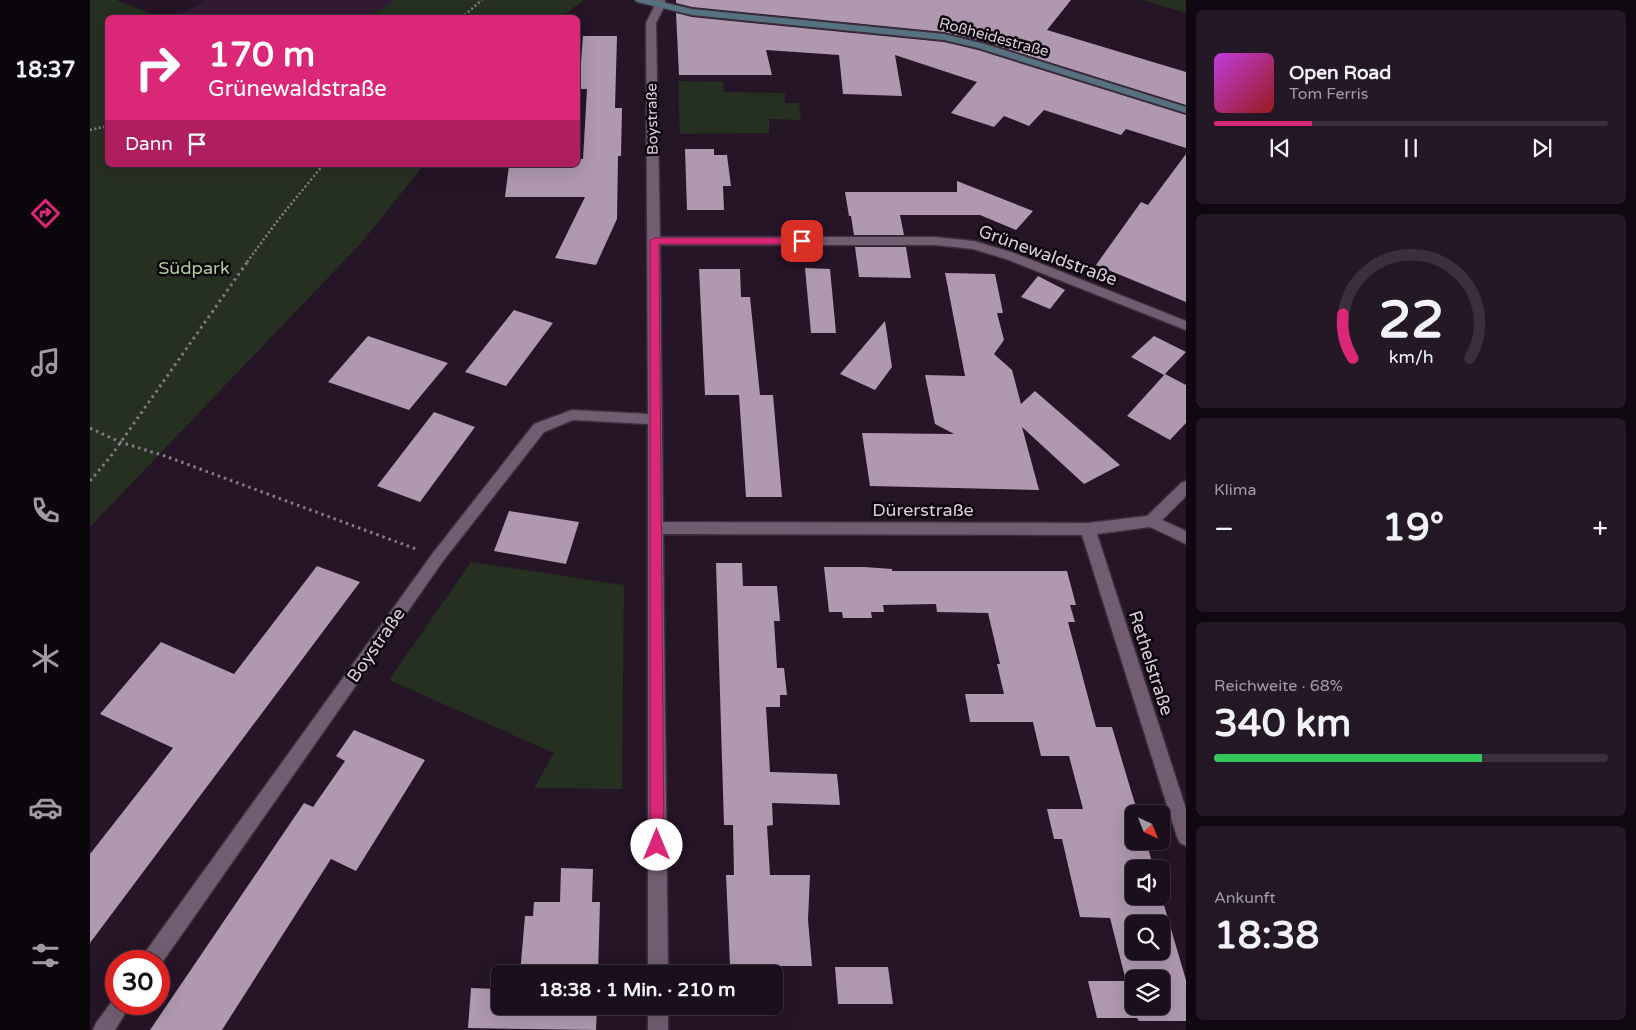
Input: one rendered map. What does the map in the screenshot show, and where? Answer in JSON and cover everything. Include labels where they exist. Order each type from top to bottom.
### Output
[{"type":"street","name":"Roßheidestraße","points":[[640,0],[660,3],[692,12],[944,37],[980,46],[1186,110]]},
{"type":"street","name":"Boystraße","points":[[658,965],[651,23],[660,3]]},
{"type":"street","name":"Grünewaldstraße","points":[[654,241],[935,241],[974,245],[1010,256],[1186,326]]},
{"type":"street","name":"Boystraße","points":[[159,950],[438,557],[539,428],[572,415],[654,419]]},
{"type":"street","points":[[1186,487],[1150,521],[1186,538]]},
{"type":"street","name":"Dürerstraße","points":[[656,528],[1088,529],[1150,521]]},
{"type":"street","name":"Rethelstraße","points":[[1088,529],[1186,837]]},
{"type":"street","points":[[103,1030],[113,1015]]},
{"type":"street","points":[[658,1015],[658,1030]]},
{"type":"path","points":[[464,15],[482,0]]},
{"type":"path","points":[[90,130],[105,127]]},
{"type":"path","points":[[90,481],[107,462],[278,220],[320,167]]},
{"type":"path","points":[[90,428],[120,442],[165,456],[438,557]]},
{"type":"shaded area","points":[[206,0],[396,0],[371,15],[180,15]]},
{"type":"green space","name":"Südpark","points":[[90,0],[116,0],[154,15],[105,15],[105,167],[422,167],[362,242],[90,527]]},
{"type":"green space","points":[[396,0],[584,0],[564,15],[371,15]]},
{"type":"green space","points":[[1142,0],[1186,0],[1186,13]]},
{"type":"green space","points":[[678,81],[723,82],[724,92],[785,93],[785,103],[799,103],[801,120],[769,119],[769,133],[680,134]]},
{"type":"green space","points":[[471,562],[624,585],[622,789],[534,788],[554,753],[389,680]]},
{"type":"building","points":[[676,0],[1071,0],[1047,30],[1186,72],[1186,105],[985,42],[944,32],[692,7],[676,3]]},
{"type":"building","points":[[676,13],[692,17],[944,42],[978,50],[1186,115],[1186,148],[1126,129],[1121,135],[1044,110],[1029,126],[1004,116],[994,127],[951,113],[977,82],[895,55],[902,96],[843,94],[839,55],[766,50],[772,75],[679,75]]},
{"type":"building","points":[[583,36],[617,36],[615,108],[622,108],[621,156],[618,156],[617,219],[596,265],[555,258],[585,197],[505,197],[509,167],[580,167],[580,159],[583,159],[587,89],[580,89]]},
{"type":"building","points":[[685,149],[714,149],[714,155],[727,155],[731,186],[723,186],[724,210],[687,210]]},
{"type":"building","points":[[1186,154],[1186,302],[1096,265],[1141,202],[1148,205]]},
{"type":"building","points":[[957,181],[1033,211],[1016,230],[980,215],[900,215],[904,235],[854,235],[845,192],[957,192]]},
{"type":"building","points":[[855,247],[906,247],[911,278],[859,277]]},
{"type":"building","points":[[805,268],[830,269],[836,333],[811,333]]},
{"type":"building","points":[[699,269],[740,269],[741,297],[750,297],[760,395],[773,395],[782,497],[746,497],[739,395],[705,395]]},
{"type":"building","points":[[945,273],[995,274],[1003,313],[997,313],[1004,340],[994,354],[1012,370],[1021,404],[1035,391],[1120,465],[1084,484],[1022,427],[1039,490],[870,486],[862,433],[954,434],[935,424],[925,375],[965,376]]},
{"type":"building","points":[[1038,276],[1065,290],[1050,309],[1021,297]]},
{"type":"building","points":[[514,310],[553,323],[506,386],[465,372]]},
{"type":"building","points":[[885,321],[892,367],[875,390],[840,374]]},
{"type":"building","points":[[368,336],[448,363],[409,410],[328,382]]},
{"type":"building","points":[[1154,336],[1186,352],[1164,375],[1131,357]]},
{"type":"building","points":[[1165,374],[1186,385],[1186,423],[1170,440],[1127,416]]},
{"type":"building","points":[[434,412],[475,427],[420,502],[377,486]]},
{"type":"building","points":[[509,511],[579,522],[566,564],[494,551]]},
{"type":"building","points":[[716,563],[742,563],[743,586],[777,586],[780,621],[774,621],[777,668],[784,668],[787,695],[780,695],[780,707],[766,707],[770,772],[837,774],[840,805],[772,803],[773,825],[767,826],[770,875],[810,875],[808,920],[812,966],[730,965],[726,875],[734,875],[733,825],[724,825]]},
{"type":"building","points":[[317,566],[360,582],[90,943],[90,854],[173,748],[100,714],[161,642],[234,674]]},
{"type":"building","points":[[824,567],[864,567],[892,569],[892,571],[1067,571],[1076,605],[1070,605],[1075,622],[1068,622],[1096,727],[1112,727],[1135,805],[1125,805],[1125,850],[1149,850],[1151,860],[1125,860],[1125,905],[1164,905],[1167,915],[1125,915],[1125,960],[1170,960],[1170,926],[1186,980],[1186,1021],[1139,1021],[1137,1018],[1097,1018],[1088,981],[1125,981],[1125,1015],[1170,1015],[1170,970],[1125,970],[1125,977],[1110,918],[1080,917],[1062,839],[1054,839],[1047,809],[1083,809],[1069,756],[1041,756],[1033,722],[970,722],[965,694],[1004,694],[997,664],[1000,664],[988,613],[937,612],[936,604],[883,605],[884,612],[871,612],[872,618],[843,618],[842,612],[829,612]]},
{"type":"building","points":[[354,730],[425,760],[356,871],[331,859],[222,1030],[150,1030],[160,1015],[170,1015],[170,1001],[304,803],[313,807],[345,761],[336,756]]},
{"type":"building","points":[[561,868],[593,869],[592,902],[600,902],[598,965],[521,965],[525,916],[533,916],[534,902],[560,902]]},
{"type":"building","points":[[835,967],[888,967],[893,1004],[838,1004]]},
{"type":"building","points":[[471,988],[491,989],[491,1015],[597,1015],[596,1030],[468,1028]]},
{"type":"route","points":[[657,845],[654,241],[802,241]]}]
